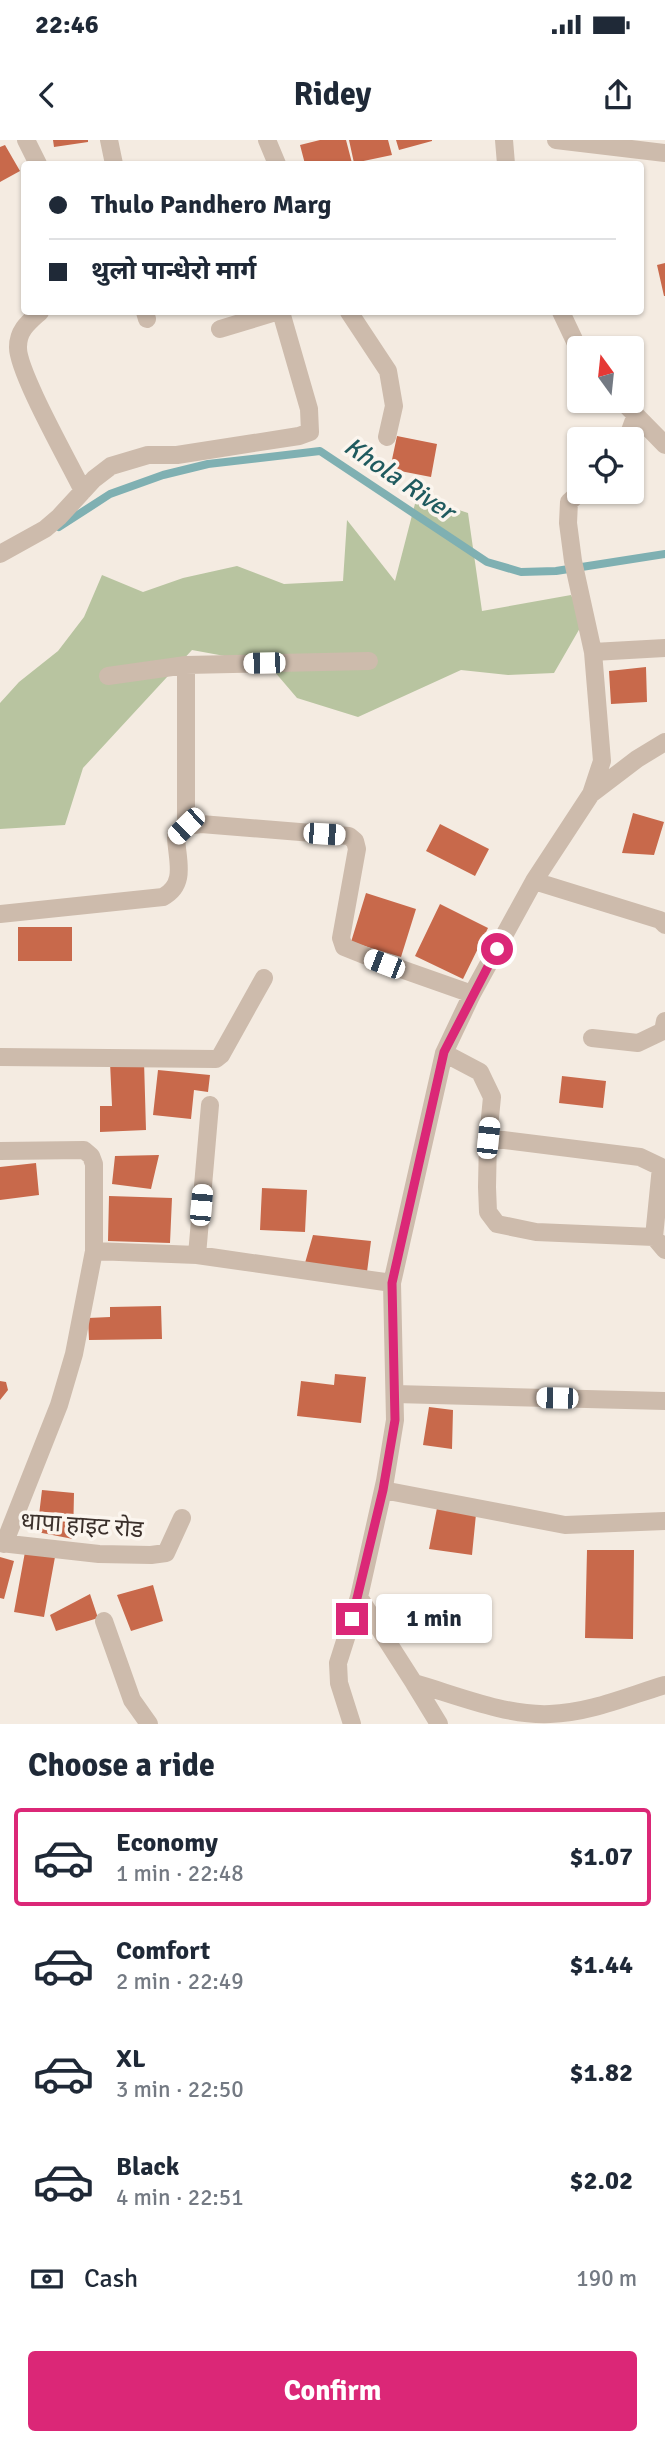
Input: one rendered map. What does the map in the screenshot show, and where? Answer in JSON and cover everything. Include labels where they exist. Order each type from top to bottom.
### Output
[{"type":"street","points":[[26,140],[36,161]]},
{"type":"street","points":[[109,140],[113,161]]},
{"type":"street","points":[[267,140],[275,161]]},
{"type":"street","points":[[504,140],[506,161]]},
{"type":"street","points":[[556,140],[665,153]]},
{"type":"street","points":[[37,315],[21,330],[17,349],[29,384],[83,491]]},
{"type":"street","points":[[220,329],[269,315]]},
{"type":"street","points":[[0,554],[45,529],[94,479],[111,466],[148,455],[177,455],[310,432],[309,409],[280,315]]},
{"type":"street","points":[[351,315],[388,371],[394,406],[387,438]]},
{"type":"street","points":[[562,315],[572,336]]},
{"type":"street","points":[[632,413],[665,445]]},
{"type":"street","points":[[632,427],[635,416]]},
{"type":"street","points":[[352,1724],[339,1683],[338,1663],[359,1597],[384,1486],[395,1420],[392,1283],[444,1052],[472,994],[534,881],[591,794],[601,761],[593,652],[574,569],[569,504]]},
{"type":"street","points":[[593,652],[665,648]]},
{"type":"street","points":[[108,676],[186,665],[369,661]]},
{"type":"street","points":[[186,665],[186,826]]},
{"type":"street","points":[[591,794],[665,742]]},
{"type":"street","points":[[0,914],[163,897],[172,892],[179,880],[176,836],[186,826],[201,824],[349,836],[358,849],[341,939],[344,947],[384,964],[472,994]]},
{"type":"street","points":[[534,881],[660,920],[665,925]]},
{"type":"street","points":[[0,1057],[216,1059],[221,1055],[264,978]]},
{"type":"street","points":[[592,1038],[638,1043],[663,1031],[665,1021]]},
{"type":"street","points":[[444,1052],[480,1072],[492,1097],[488,1138],[488,1212],[497,1224],[536,1232],[660,1244],[661,1167],[640,1157],[488,1138]]},
{"type":"street","points":[[197,1255],[210,1105]]},
{"type":"street","points":[[0,1151],[84,1150],[91,1156],[94,1164],[94,1251],[74,1354],[59,1405],[2,1544]]},
{"type":"street","points":[[94,1251],[197,1255],[392,1283]]},
{"type":"street","points":[[395,1394],[665,1401]]},
{"type":"street","points":[[384,1486],[565,1525],[665,1521]]},
{"type":"street","name":"धापा हाइट रोड","points":[[2,1544],[99,1554],[166,1553],[181,1518]]},
{"type":"street","points":[[359,1597],[439,1724]]},
{"type":"street","points":[[104,1621],[132,1700],[149,1724]]},
{"type":"street","points":[[414,1683],[517,1712],[549,1714],[579,1711],[665,1685]]},
{"type":"green space","points":[[417,496],[468,513],[482,611],[571,595],[584,621],[554,673],[508,675],[461,670],[358,717],[297,698],[268,664],[192,650],[83,768],[65,825],[0,829],[0,703],[19,682],[58,651],[84,617],[102,575],[143,592],[183,578],[237,566],[284,584],[343,581],[347,520],[395,581]]},
{"type":"building","points":[[53,140],[88,140],[88,142],[54,147]]},
{"type":"building","points":[[320,140],[346,140],[351,161],[304,161],[300,145]]},
{"type":"building","points":[[349,140],[388,140],[392,155],[354,161]]},
{"type":"building","points":[[396,140],[432,140],[432,141],[399,150]]},
{"type":"building","points":[[5,145],[20,171],[0,182],[0,147]]},
{"type":"building","points":[[665,263],[665,296],[664,296],[657,265]]},
{"type":"building","points":[[397,436],[437,444],[431,477],[390,469]]},
{"type":"building","points":[[646,667],[647,702],[611,704],[609,671]]},
{"type":"building","points":[[633,813],[664,822],[654,855],[622,853]]},
{"type":"building","points":[[440,824],[489,849],[475,876],[426,851]]},
{"type":"building","points":[[366,893],[416,909],[401,957],[351,942]]},
{"type":"building","points":[[440,904],[488,928],[463,979],[415,956]]},
{"type":"building","points":[[18,927],[72,927],[72,961],[18,961]]},
{"type":"building","points":[[144,1061],[146,1130],[100,1132],[100,1106],[112,1106],[110,1062]]},
{"type":"building","points":[[158,1070],[210,1075],[208,1092],[194,1090],[191,1119],[153,1115]]},
{"type":"building","points":[[562,1076],[606,1081],[603,1108],[559,1103]]},
{"type":"building","points":[[159,1155],[151,1189],[112,1184],[115,1156]]},
{"type":"building","points":[[36,1163],[39,1195],[0,1200],[0,1167]]},
{"type":"building","points":[[262,1188],[307,1190],[305,1232],[260,1230]]},
{"type":"building","points":[[109,1196],[172,1198],[170,1243],[108,1241]]},
{"type":"building","points":[[313,1235],[371,1241],[367,1272],[305,1263]]},
{"type":"building","points":[[161,1306],[162,1339],[89,1340],[88,1318],[110,1317],[110,1307]]},
{"type":"building","points":[[335,1374],[366,1377],[361,1423],[297,1416],[301,1381],[334,1385]]},
{"type":"building","points":[[0,1381],[6,1382],[8,1390],[0,1400]]},
{"type":"building","points":[[429,1407],[453,1410],[452,1449],[423,1445]]},
{"type":"building","points":[[42,1490],[74,1493],[73,1539],[37,1532]]},
{"type":"building","points":[[437,1508],[476,1514],[472,1555],[429,1549]]},
{"type":"building","points":[[587,1550],[634,1550],[633,1639],[585,1638]]},
{"type":"building","points":[[25,1552],[55,1557],[44,1617],[14,1612]]},
{"type":"building","points":[[0,1557],[14,1561],[4,1599],[0,1598]]},
{"type":"building","points":[[153,1585],[163,1621],[131,1631],[117,1595]]},
{"type":"building","points":[[90,1594],[98,1618],[56,1631],[50,1615]]},
{"type":"waterway","name":"Khola River","points":[[59,527],[110,494],[163,475],[208,464],[320,451],[487,562],[521,572],[556,571],[665,554]]},
{"type":"route","points":[[352,1619],[383,1490],[395,1420],[392,1283],[444,1052],[497,949]]}]
